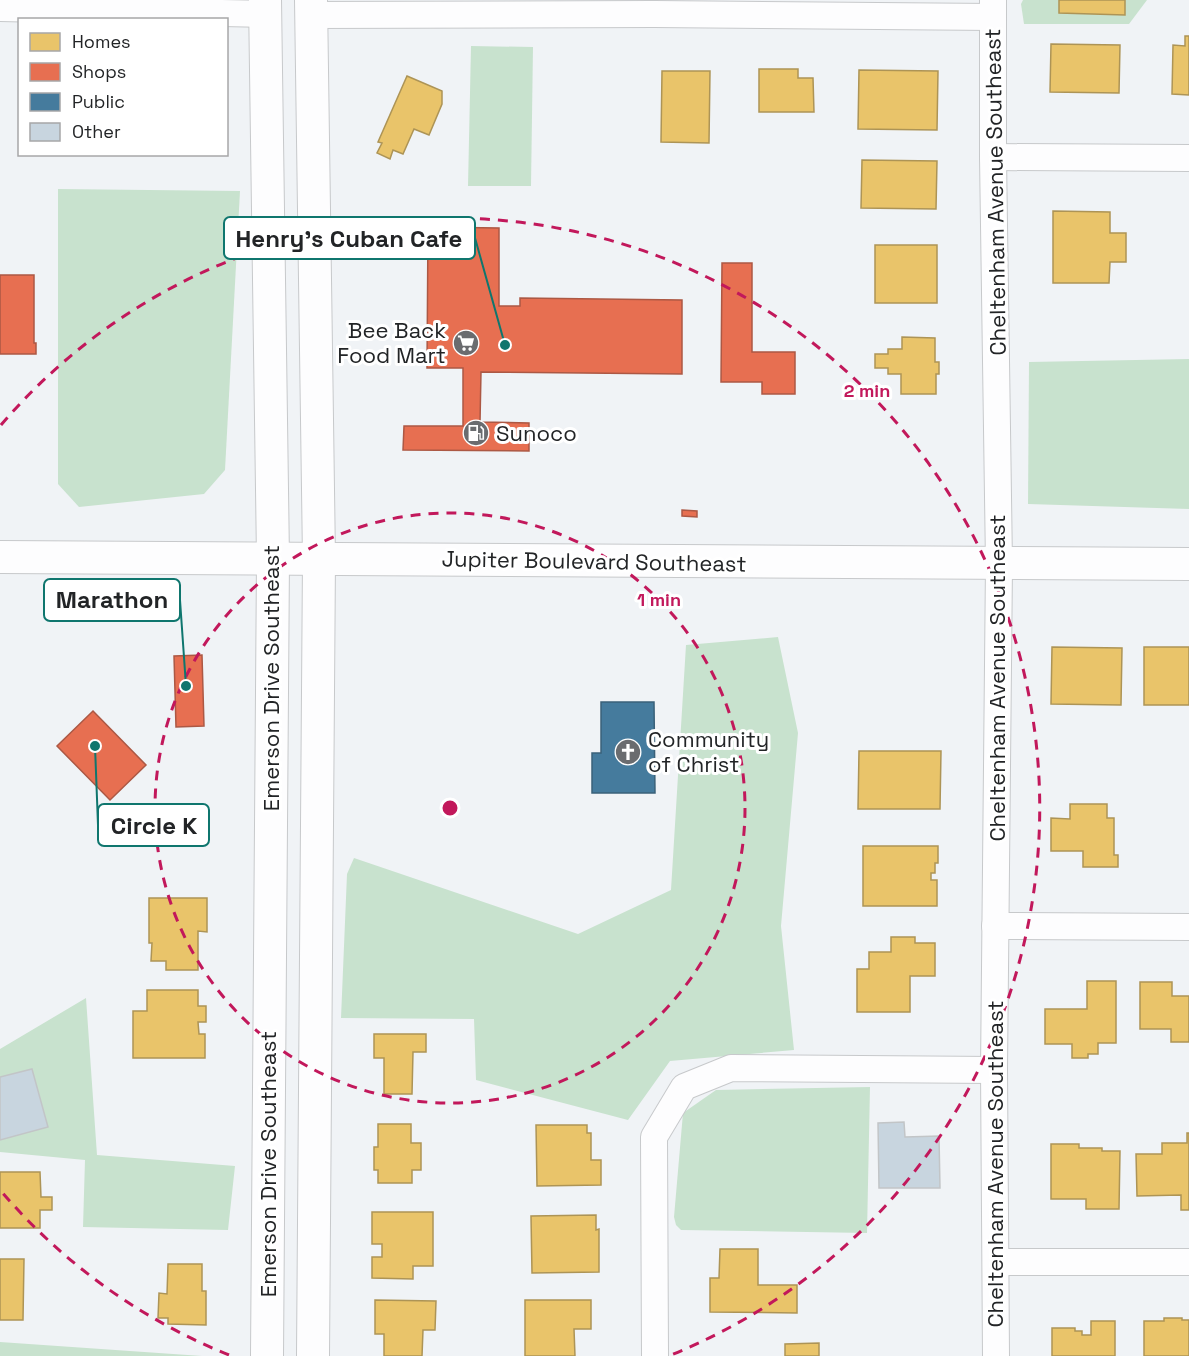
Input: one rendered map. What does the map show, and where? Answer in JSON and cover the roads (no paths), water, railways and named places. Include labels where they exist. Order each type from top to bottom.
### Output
[{"type":"street","points":[[0,8],[265,7]]},
{"type":"street","name":"Emerson Drive Southeast","points":[[265,7],[273,559],[267,1356]]},
{"type":"street","points":[[311,8],[993,9]]},
{"type":"street","name":"Emerson Drive Southeast","points":[[311,8],[319,559],[313,1356]]},
{"type":"street","name":"Cheltenham Avenue Southeast","points":[[993,9],[999,564],[994,1070],[996,1356]]},
{"type":"street","points":[[993,157],[1189,158]]},
{"type":"street","name":"Jupiter Boulevard Southeast","points":[[0,557],[1189,564]]},
{"type":"street","points":[[995,926],[1189,927]]},
{"type":"street","points":[[655,1356],[654,1137],[684,1087],[731,1068],[994,1070]]},
{"type":"street","points":[[996,1262],[1189,1263]]},
{"type":"place","name":"Bee Back Food Mart","points":[[466,343]]},
{"type":"place","name":"Henry's Cuban Cafe","points":[[505,345]]},
{"type":"place","name":"Sunoco","points":[[476,433]]},
{"type":"place","name":"Marathon","points":[[186,686]]},
{"type":"place","name":"Circle K","points":[[95,746]]},
{"type":"place","name":"Community of Christ","points":[[628,752]]}]
